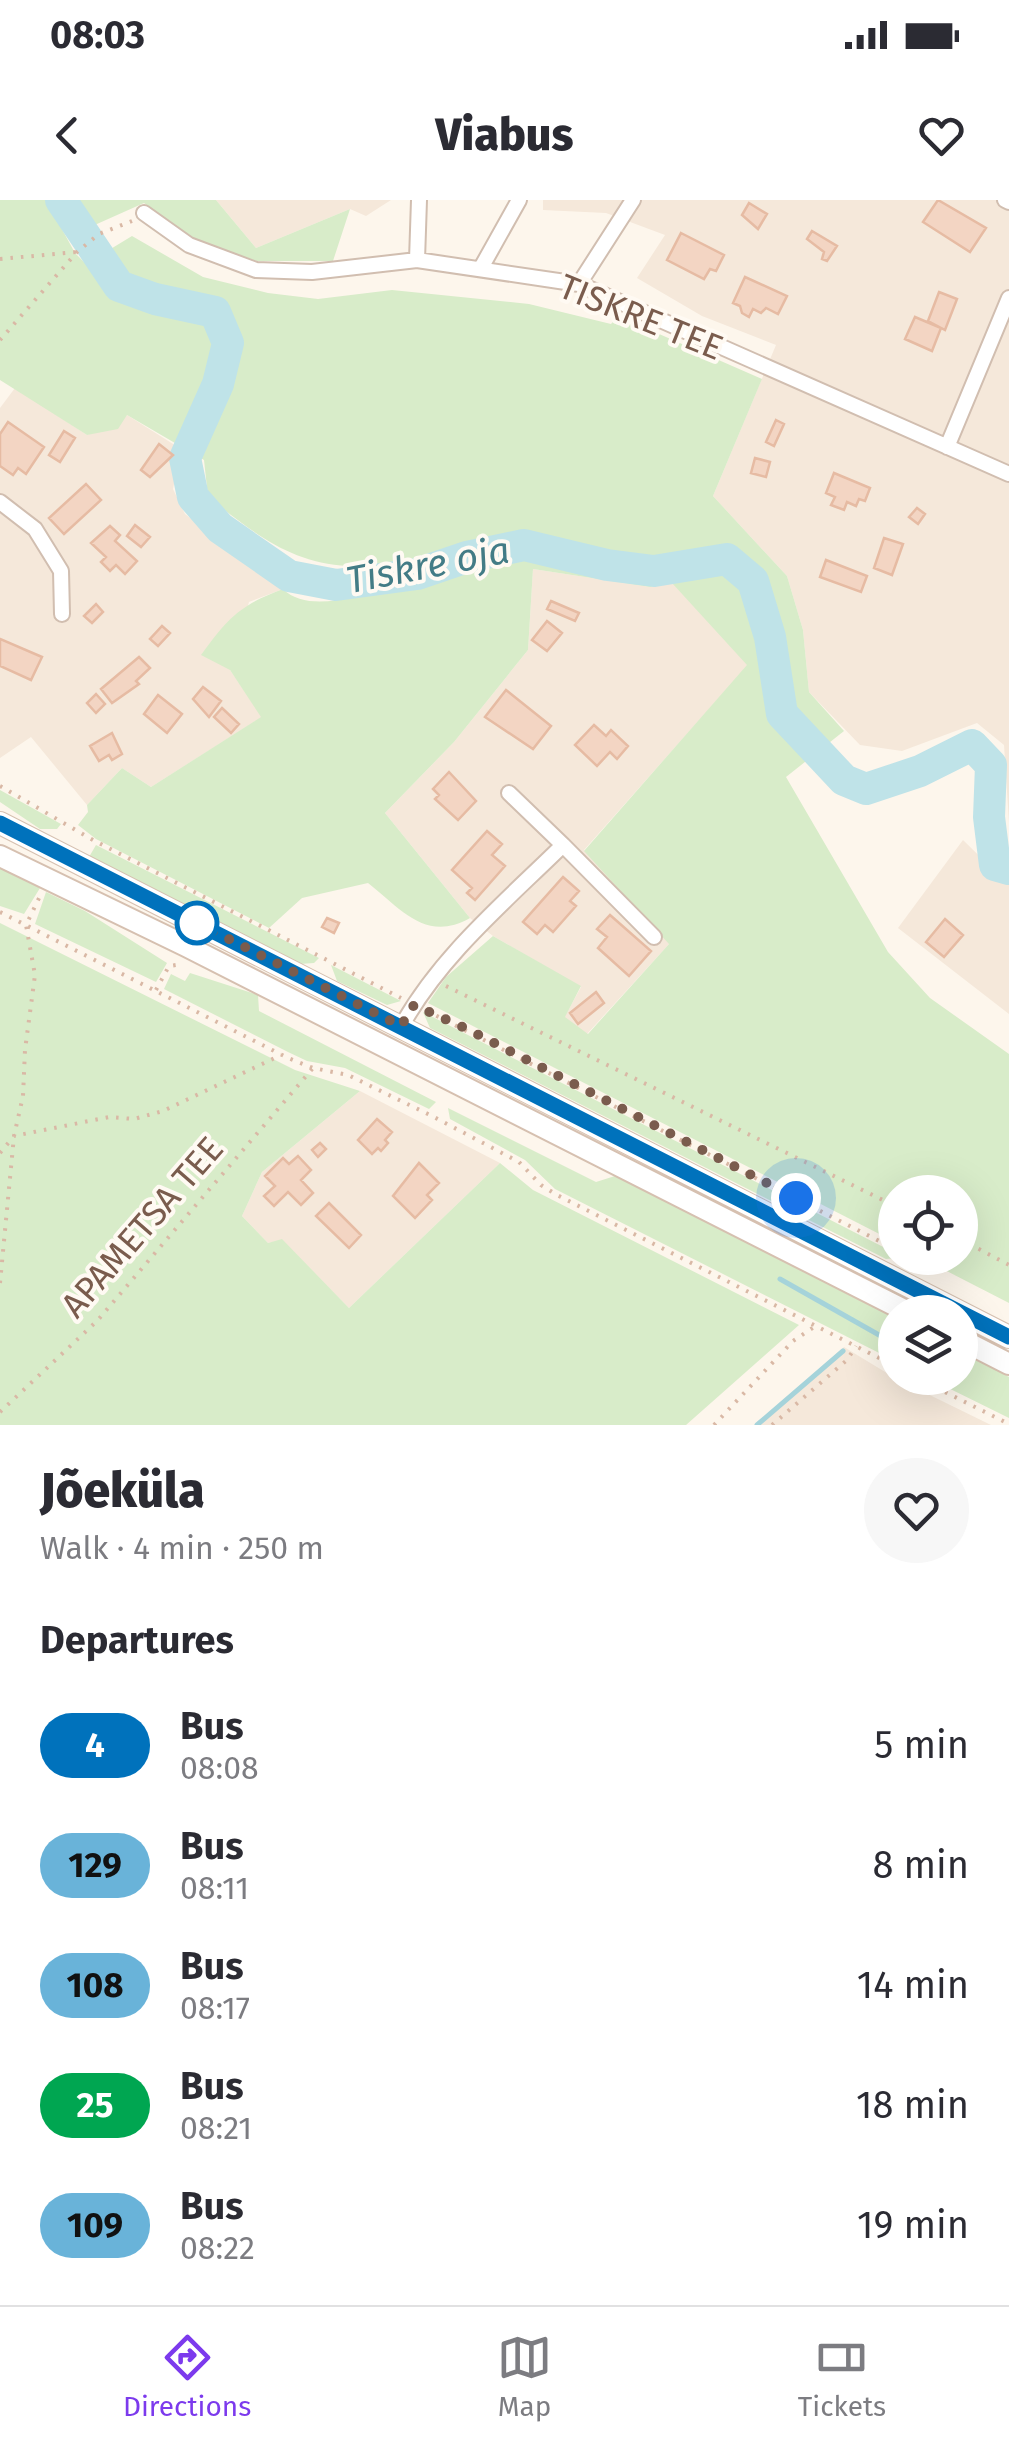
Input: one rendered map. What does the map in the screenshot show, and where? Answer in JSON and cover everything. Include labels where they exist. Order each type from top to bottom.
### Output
[{"type":"street","points":[[417,260],[418,200]]},
{"type":"street","points":[[481,268],[519,200]]},
{"type":"street","points":[[579,284],[633,200]]},
{"type":"street","name":"TISKRE TEE","points":[[144,213],[189,245],[256,270],[312,272],[417,260],[579,284],[1009,474]]},
{"type":"street","points":[[947,448],[1009,298]]},
{"type":"street","points":[[0,502],[35,528],[61,571],[62,614]]},
{"type":"street","points":[[509,792],[654,937]]},
{"type":"street","points":[[0,823],[1009,1338]]},
{"type":"street","points":[[401,1026],[432,980],[563,845]]},
{"type":"street","points":[[0,856],[186,946],[878,1297]]},
{"type":"street","points":[[978,1348],[1009,1364]]},
{"type":"path","points":[[0,340],[77,252],[100,234],[144,213]]},
{"type":"path","points":[[0,260],[77,252]]},
{"type":"path","points":[[0,786],[92,840],[878,1240]]},
{"type":"path","points":[[0,912],[281,1054],[312,1068],[348,1075],[432,1116],[519,1162],[541,1185],[878,1357]]},
{"type":"path","points":[[0,1283],[35,975],[26,924]]},
{"type":"path","points":[[156,990],[170,966],[176,964]]},
{"type":"path","points":[[432,980],[878,1198]]},
{"type":"path","points":[[0,1153],[14,1136],[108,1117],[134,1119],[164,1111],[281,1054]]},
{"type":"path","name":"APAMETSA TEE","points":[[0,1412],[97,1321],[312,1068]]},
{"type":"path","points":[[978,1249],[1009,1265]]},
{"type":"path","points":[[714,1425],[793,1341],[816,1326]]},
{"type":"path","points":[[772,1425],[847,1360],[856,1346]]},
{"type":"path","points":[[951,1395],[1009,1424]]},
{"type":"shaded area","points":[[216,200],[391,200],[366,216],[350,209],[256,248]]},
{"type":"shaded area","points":[[543,200],[1009,200],[1009,822],[1004,745],[977,723],[902,751],[860,745],[809,692],[803,630],[787,576],[713,496],[776,345],[702,316],[637,278],[665,235],[606,213],[543,210]]},
{"type":"shaded area","points":[[15,388],[87,435],[127,415],[181,449],[173,489],[185,514],[283,589],[249,602],[230,670],[262,717],[151,787],[122,768],[87,805],[31,737],[0,758],[0,408]]},
{"type":"shaded area","points":[[533,569],[650,587],[672,582],[748,665],[584,850],[670,943],[587,1034],[564,1018],[581,987],[493,936],[470,918],[385,813],[454,742],[528,650]]},
{"type":"shaded area","points":[[963,840],[1009,885],[1009,1014],[898,928]]},
{"type":"shaded area","points":[[360,1091],[500,1163],[349,1308],[282,1240],[268,1243],[242,1216],[262,1172]]},
{"type":"shaded area","points":[[844,1347],[878,1368],[878,1395],[930,1395],[991,1425],[756,1425]]},
{"type":"green space","points":[[0,200],[46,200],[75,253],[86,264],[132,236],[203,277],[268,293],[318,299],[392,290],[529,304],[611,324],[618,316],[762,379],[713,496],[787,576],[803,630],[809,692],[844,731],[786,777],[888,952],[930,998],[1009,1054],[1009,1303],[955,1275],[978,1275],[978,1175],[878,1175],[878,1233],[428,1003],[446,977],[493,936],[581,986],[565,1017],[588,1034],[669,944],[584,851],[747,665],[672,583],[650,587],[533,569],[528,650],[454,742],[385,813],[470,918],[454,925],[427,925],[403,912],[368,883],[302,898],[269,928],[96,839],[78,825],[88,812],[87,805],[122,768],[151,787],[261,717],[230,670],[201,655],[236,614],[283,589],[293,596],[318,601],[384,591],[402,562],[348,566],[290,552],[208,497],[204,460],[127,415],[118,429],[87,435],[0,380]]},
{"type":"green space","points":[[77,200],[216,200],[256,248],[350,209],[333,261],[257,261],[194,241],[144,203],[88,228]]},
{"type":"green space","points":[[0,790],[61,824],[57,829],[40,829],[0,802]]},
{"type":"green space","points":[[96,845],[319,958],[314,963],[300,964],[89,857]]},
{"type":"green space","points":[[0,868],[40,888],[24,914],[0,906]]},
{"type":"green space","points":[[46,892],[85,911],[167,963],[156,982],[35,924]]},
{"type":"green space","points":[[0,923],[295,1070],[360,1091],[262,1172],[242,1216],[268,1243],[282,1239],[349,1308],[500,1163],[533,1190],[799,1325],[686,1425],[0,1425]]},
{"type":"green space","points":[[331,965],[401,1001],[387,1005],[337,981]]},
{"type":"green space","points":[[190,973],[258,995],[259,1011],[436,1102],[429,1109],[345,1068],[307,1061],[164,989],[171,974],[185,981]]},
{"type":"green space","points":[[423,1012],[878,1244],[878,1255],[430,1028]]},
{"type":"green space","points":[[448,1108],[596,1182],[615,1176],[878,1308],[878,1352],[555,1189],[525,1160],[450,1119]]},
{"type":"green space","points":[[978,1361],[1009,1377],[1009,1418],[962,1395],[978,1395]]},
{"type":"building","points":[[938,200],[986,228],[970,252],[923,222]]},
{"type":"building","points":[[749,203],[767,214],[758,229],[742,215]]},
{"type":"building","points":[[812,231],[837,246],[827,261],[822,259],[824,252],[807,239]]},
{"type":"building","points":[[681,233],[724,255],[716,271],[710,269],[704,279],[667,260]]},
{"type":"building","points":[[745,277],[787,296],[778,314],[766,308],[761,313],[753,309],[749,317],[733,303]]},
{"type":"building","points":[[939,292],[957,299],[945,330],[928,321]]},
{"type":"building","points":[[915,317],[941,328],[932,351],[905,339]]},
{"type":"building","points":[[776,420],[784,424],[774,446],[766,442]]},
{"type":"building","points":[[8,422],[44,447],[26,474],[18,468],[13,475],[0,466],[0,434]]},
{"type":"building","points":[[64,431],[75,438],[60,462],[49,455]]},
{"type":"building","points":[[159,444],[173,455],[150,477],[141,470]]},
{"type":"building","points":[[755,458],[770,462],[766,477],[751,473]]},
{"type":"building","points":[[834,473],[870,488],[865,501],[859,499],[856,506],[847,502],[844,510],[831,505],[835,497],[826,493]]},
{"type":"building","points":[[86,484],[101,500],[64,534],[49,518]]},
{"type":"building","points":[[917,508],[925,514],[918,524],[909,517]]},
{"type":"building","points":[[135,525],[150,537],[141,547],[127,536]]},
{"type":"building","points":[[110,526],[120,535],[115,541],[137,561],[125,574],[116,565],[110,571],[101,562],[106,557],[91,543]]},
{"type":"building","points":[[884,538],[903,544],[892,575],[874,568]]},
{"type":"building","points":[[826,560],[867,576],[861,592],[820,577]]},
{"type":"building","points":[[551,601],[579,613],[575,621],[547,609]]},
{"type":"building","points":[[96,604],[103,612],[92,623],[84,616]]},
{"type":"building","points":[[547,621],[562,633],[547,651],[532,640]]},
{"type":"building","points":[[162,626],[170,633],[158,646],[150,639]]},
{"type":"building","points":[[0,639],[42,657],[31,680],[0,666]]},
{"type":"building","points":[[139,657],[150,668],[136,681],[139,684],[112,703],[101,689]]},
{"type":"building","points":[[203,687],[221,701],[209,717],[193,699]]},
{"type":"building","points":[[506,690],[551,726],[533,749],[485,717]]},
{"type":"building","points":[[96,694],[105,704],[96,713],[87,703]]},
{"type":"building","points":[[158,695],[182,714],[167,733],[144,714]]},
{"type":"building","points":[[222,708],[239,724],[231,733],[214,717]]},
{"type":"building","points":[[594,725],[606,736],[611,730],[628,746],[617,759],[610,752],[597,766],[575,745]]},
{"type":"building","points":[[112,733],[122,754],[99,761],[90,746]]},
{"type":"building","points":[[449,772],[476,801],[458,820],[435,799],[439,795],[433,789]]},
{"type":"building","points":[[487,831],[502,844],[492,855],[505,866],[475,900],[467,893],[472,888],[452,870]]},
{"type":"building","points":[[563,877],[579,891],[570,901],[576,906],[553,932],[545,925],[537,934],[523,922]]},
{"type":"building","points":[[610,915],[651,951],[629,976],[598,948],[607,937],[597,929]]},
{"type":"building","points":[[327,918],[339,923],[334,933],[322,927]]},
{"type":"building","points":[[945,919],[963,935],[944,957],[926,942]]},
{"type":"building","points":[[596,992],[604,1003],[578,1024],[570,1013]]},
{"type":"building","points":[[377,1119],[392,1132],[381,1151],[378,1148],[372,1154],[358,1140]]},
{"type":"building","points":[[320,1143],[326,1149],[318,1157],[312,1150]]},
{"type":"building","points":[[298,1156],[311,1170],[301,1180],[313,1193],[301,1205],[288,1192],[274,1206],[264,1196],[275,1186],[265,1176],[283,1158],[289,1164]]},
{"type":"building","points":[[419,1163],[439,1183],[427,1195],[432,1200],[415,1218],[393,1196]]},
{"type":"building","points":[[329,1203],[361,1235],[349,1248],[316,1216]]},
{"type":"waterway","name":"Tiskre oja","points":[[61,200],[119,286],[155,299],[215,312],[228,343],[218,384],[185,458],[193,497],[220,528],[289,576],[336,585],[417,574],[467,557],[524,545],[607,565],[654,571],[727,559],[753,581],[770,637],[782,714],[844,780],[866,789],[920,771],[972,745],[991,765],[989,817],[995,865],[1009,869]]},
{"type":"waterway","points":[[780,1279],[878,1334]]},
{"type":"waterway","points":[[757,1425],[843,1351]]},
{"type":"bus line","name":"4","points":[[0,823],[1009,1337]]},
{"type":"route","points":[[197,923],[401,1026],[414,1005],[467,1029],[796,1198]]}]
